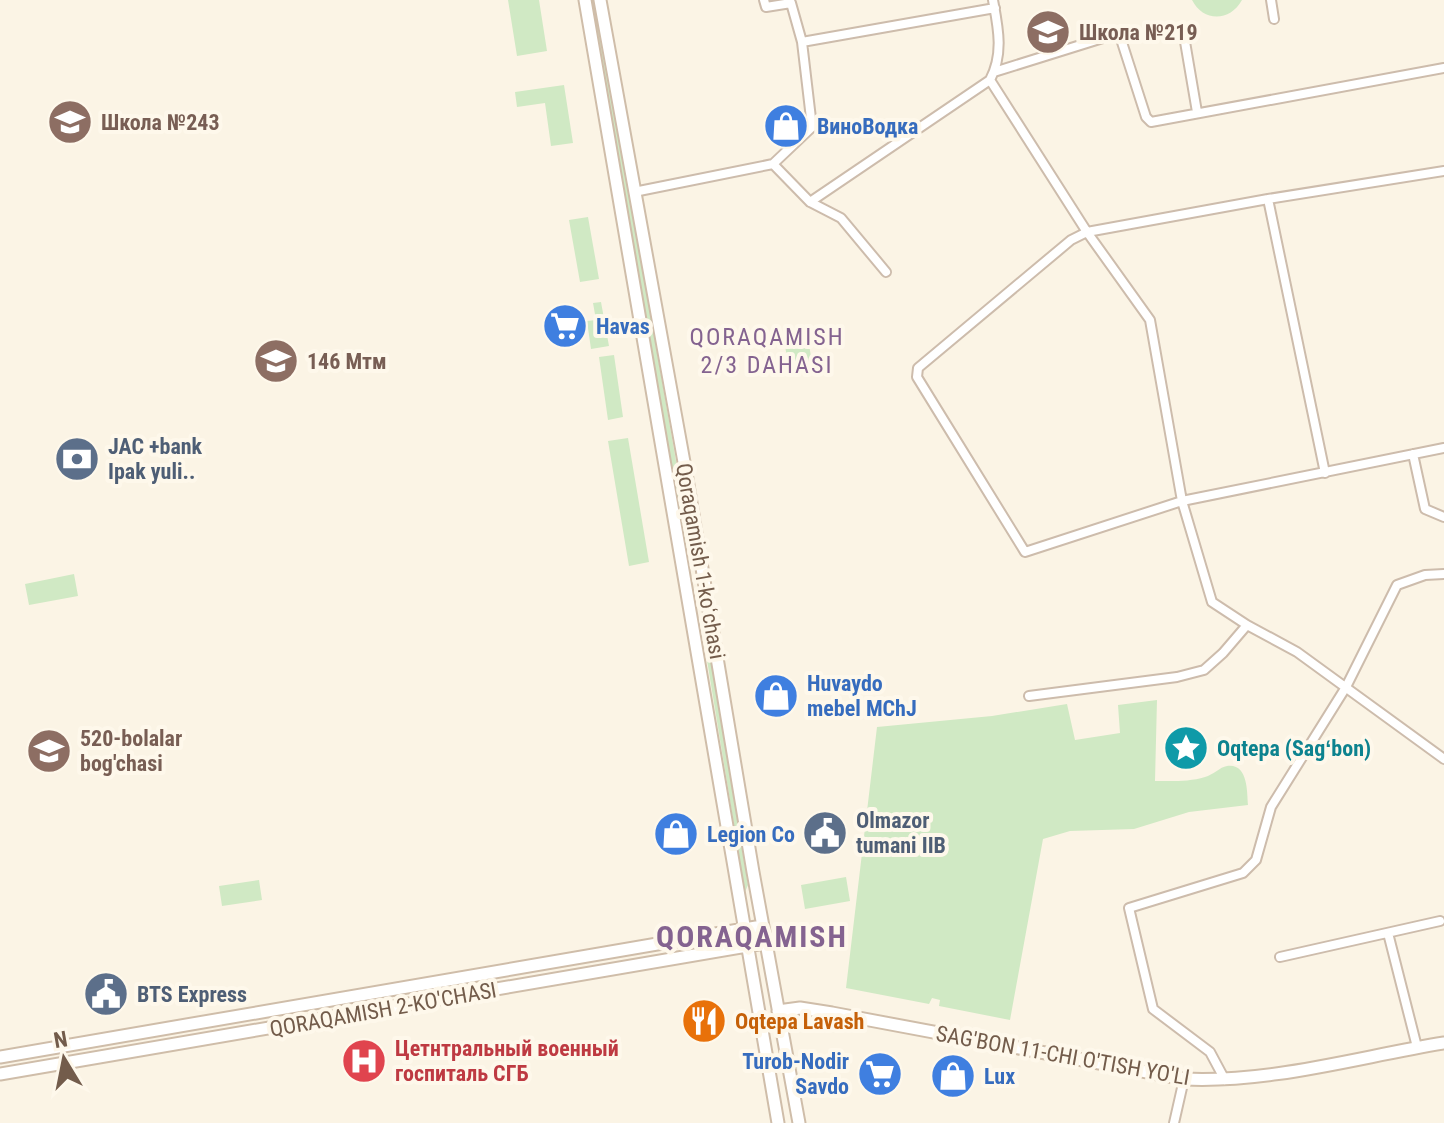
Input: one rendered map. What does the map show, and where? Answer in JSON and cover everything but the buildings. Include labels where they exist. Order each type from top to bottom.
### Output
[{"type":"main road","name":"Qoraqamish 1-koʻchasi","points":[[585,0],[778,1123]]},
{"type":"main road","name":"Qoraqamish 1-koʻchasi","points":[[600,0],[799,1123]]},
{"type":"main road","points":[[682,562],[701,558]]},
{"type":"main road","name":"QORAQAMISH 2-KO'CHASI","points":[[0,1057],[762,926]]},
{"type":"main road","name":"QORAQAMISH 2-KO'CHASI","points":[[0,1074],[765,943]]},
{"type":"main road","points":[[433,983],[436,1000]]},
{"type":"main road","name":"SAG'BON 11-CHI O'TISH YO'LI","points":[[778,1011],[800,1008],[832,1013],[1184,1079],[1225,1080],[1315,1068],[1444,1043]]},
{"type":"street","points":[[1271,0],[1274,19]]},
{"type":"street","points":[[634,192],[773,164],[812,127],[802,42],[791,3],[765,4]]},
{"type":"street","points":[[802,42],[994,4],[1000,38],[992,76],[1087,232],[1150,320],[1182,501],[1212,602],[1297,652],[1444,759]]},
{"type":"street","points":[[1183,30],[1197,112]]},
{"type":"street","points":[[810,202],[992,76],[1119,33],[1147,120],[1151,122],[1444,68]]},
{"type":"street","points":[[773,164],[810,202],[841,218],[886,272]]},
{"type":"street","points":[[1444,171],[1087,232],[1071,240],[969,323],[918,368],[917,377],[1025,552],[1182,501],[1444,448]]},
{"type":"street","points":[[1268,199],[1325,473]]},
{"type":"street","points":[[1413,454],[1425,509],[1444,517]]},
{"type":"street","points":[[1225,1080],[1210,1052],[1153,1009],[1129,908],[1243,873],[1256,860],[1271,807],[1346,687],[1397,585],[1425,575],[1444,574]]},
{"type":"street","points":[[1029,696],[1177,677],[1204,670],[1247,625]]},
{"type":"street","points":[[1280,957],[1440,921]]},
{"type":"street","points":[[1388,933],[1417,1047]]},
{"type":"street","points":[[1174,1123],[1184,1079]]},
{"type":"green space","points":[[508,0],[539,0],[547,51],[517,56]]},
{"type":"green space","points":[[591,0],[595,0],[691,546],[686,547]]},
{"type":"green space","points":[[1192,0],[1242,0],[1231,12],[1217,16],[1203,12]]},
{"type":"green space","points":[[564,85],[573,143],[551,146],[545,103],[517,107],[515,92]]},
{"type":"green space","points":[[588,217],[599,279],[580,282],[569,220]]},
{"type":"green space","points":[[601,302],[609,346],[591,349],[587,321],[596,320],[593,303]]},
{"type":"green space","points":[[807,330],[813,371],[790,375],[783,334]]},
{"type":"green space","points":[[614,355],[623,417],[608,420],[599,357]]},
{"type":"green space","points":[[628,438],[649,562],[629,566],[608,441]]},
{"type":"green space","points":[[74,574],[78,596],[29,605],[25,584]]},
{"type":"green space","points":[[702,630],[706,632],[748,885],[745,892]]},
{"type":"green space","points":[[1157,700],[1155,781],[1199,779],[1224,767],[1234,766],[1243,773],[1248,805],[1189,812],[1134,829],[1070,831],[1043,839],[1010,1020],[939,1006],[940,1000],[932,998],[929,1004],[846,988],[877,727],[992,716],[1067,704],[1075,740],[1120,733],[1118,705]]},
{"type":"green space","points":[[846,877],[850,901],[805,909],[801,885]]},
{"type":"green space","points":[[259,880],[262,900],[222,906],[219,886]]},
{"type":"place","name":"Школа №219","points":[[1048,32]]},
{"type":"place","name":"Школа №243","points":[[70,122]]},
{"type":"place","name":"ВиноВодка","points":[[786,126]]},
{"type":"place","name":"Havas","points":[[565,326]]},
{"type":"place","name":"146 Мтм","points":[[276,361]]},
{"type":"place","name":"JAC +bank Ipak yuli..","points":[[77,459]]},
{"type":"place","name":"Huvaydo mebel MChJ","points":[[776,696]]},
{"type":"place","name":"Oqtepa (Sagʻbon)","points":[[1186,748]]},
{"type":"place","name":"520-bolalar bog'chasi","points":[[49,751]]},
{"type":"place","name":"Olmazor tumani IIB","points":[[825,833]]},
{"type":"place","name":"Legion Co","points":[[676,834]]},
{"type":"place","name":"BTS Express","points":[[106,994]]},
{"type":"place","name":"Oqtepa Lavash","points":[[704,1021]]},
{"type":"place","name":"Цетнтральный военный госпиталь СГБ","points":[[364,1061]]},
{"type":"place","name":"Turob-Nodir Savdo","points":[[880,1074]]},
{"type":"place","name":"Lux","points":[[953,1076]]},
{"type":"district","name":"QORAQAMISH 2/3 DAHASI","points":[[767,351]]},
{"type":"district","name":"QORAQAMISH","points":[[752,937]]}]
